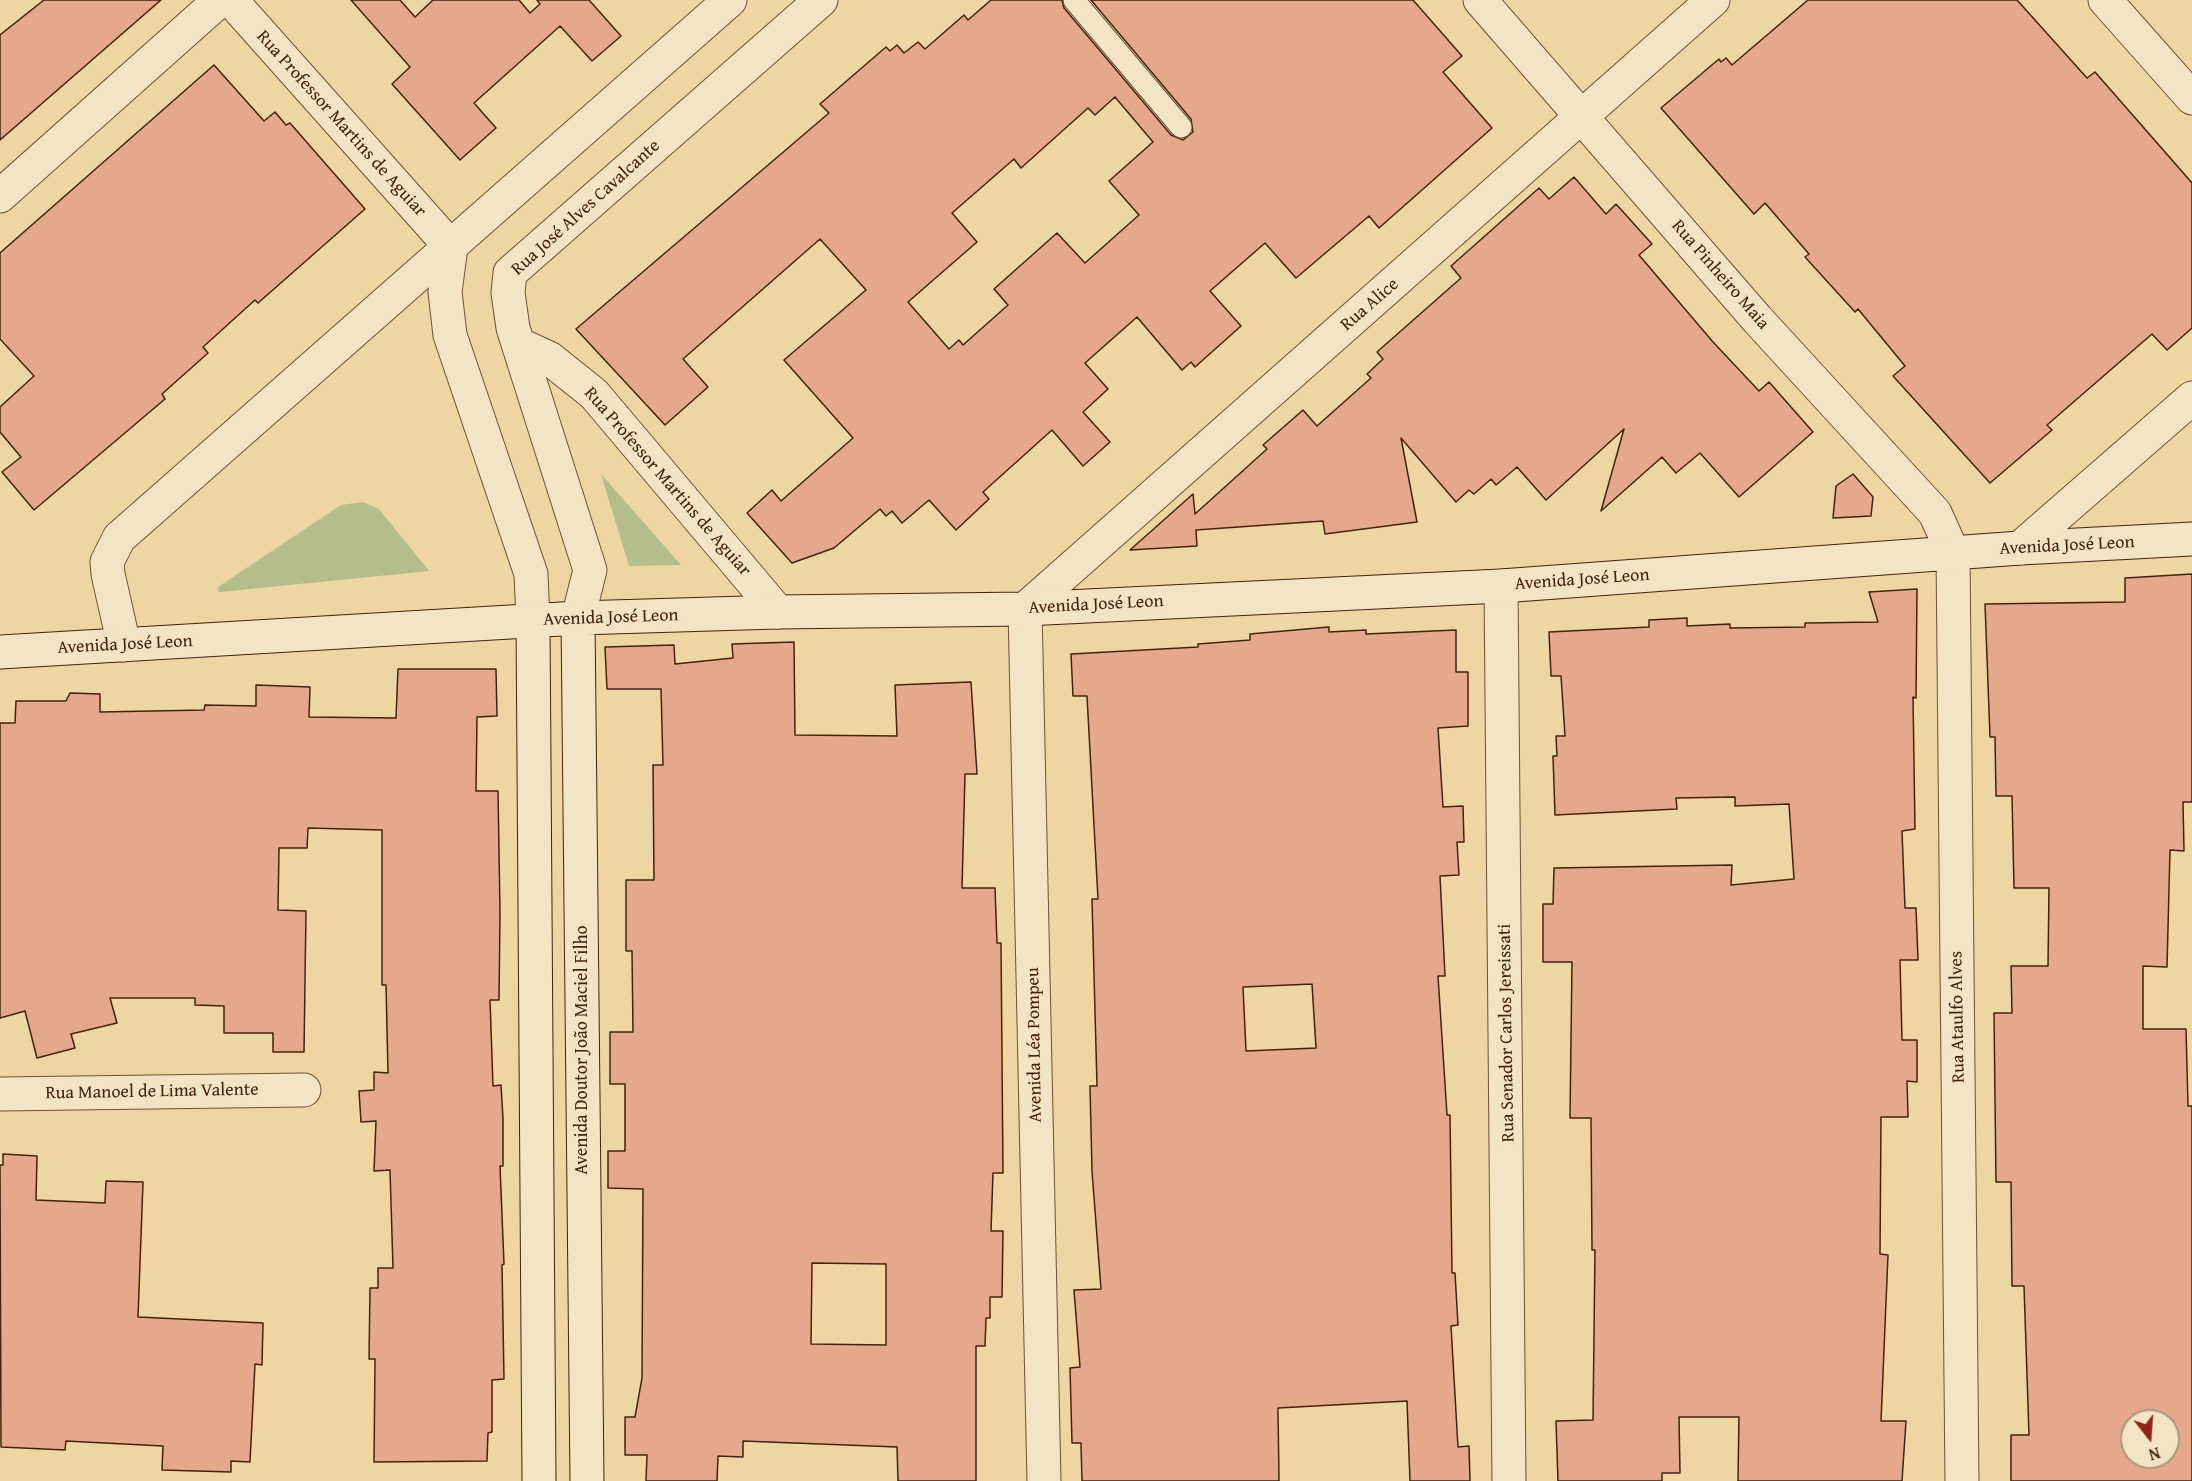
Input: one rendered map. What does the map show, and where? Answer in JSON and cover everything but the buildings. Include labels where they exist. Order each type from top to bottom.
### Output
[{"type":"street","points":[[0,196],[220,0]]},
{"type":"street","name":"Rua Professor Martins de Aguiar","points":[[231,0],[451,247]]},
{"type":"street","points":[[124,645],[107,562],[119,538],[730,0]]},
{"type":"street","name":"Rua José Alves Cavalcante","points":[[578,618],[590,570],[509,311],[510,273],[821,0]]},
{"type":"street","name":"Rua Pinheiro Maia","points":[[1480,0],[1584,117],[1757,319],[1935,513],[1953,553]]},
{"type":"street","name":"Rua Alice","points":[[1025,609],[1584,117],[1713,0]]},
{"type":"street","points":[[2105,0],[2192,98]]},
{"type":"street","points":[[451,247],[445,292],[450,335],[531,574],[539,1481]]},
{"type":"street","name":"Rua Professor Martins de Aguiar","points":[[518,344],[549,358],[594,394],[777,612]]},
{"type":"street","points":[[2020,548],[2192,398]]},
{"type":"street","name":"Avenida José Leon","points":[[0,652],[578,618],[777,612],[1025,609],[1501,585],[2020,548],[2192,539]]},
{"type":"street","name":"Rua Ataulfo Alves","points":[[1953,553],[1962,1481]]},
{"type":"street","name":"Rua Senador Carlos Jereissati","points":[[1501,585],[1509,1481]]},
{"type":"street","name":"Avenida Léa Pompeu","points":[[1025,609],[1044,1481]]},
{"type":"street","name":"Avenida Doutor João Maciel Filho","points":[[578,618],[587,1481]]},
{"type":"street","points":[[535,906],[580,906]]},
{"type":"street","name":"Rua Manoel de Lima Valente","points":[[0,1094],[303,1090]]},
{"type":"street","points":[[536,1116],[582,1116]]},
{"type":"street","points":[[538,1360],[585,1361]]},
{"type":"lane","points":[[1074,0],[1181,127]]},
{"type":"green space","points":[[601,474],[681,565],[629,566]]},
{"type":"green space","points":[[363,502],[379,509],[429,571],[219,592],[218,587],[341,505]]}]
